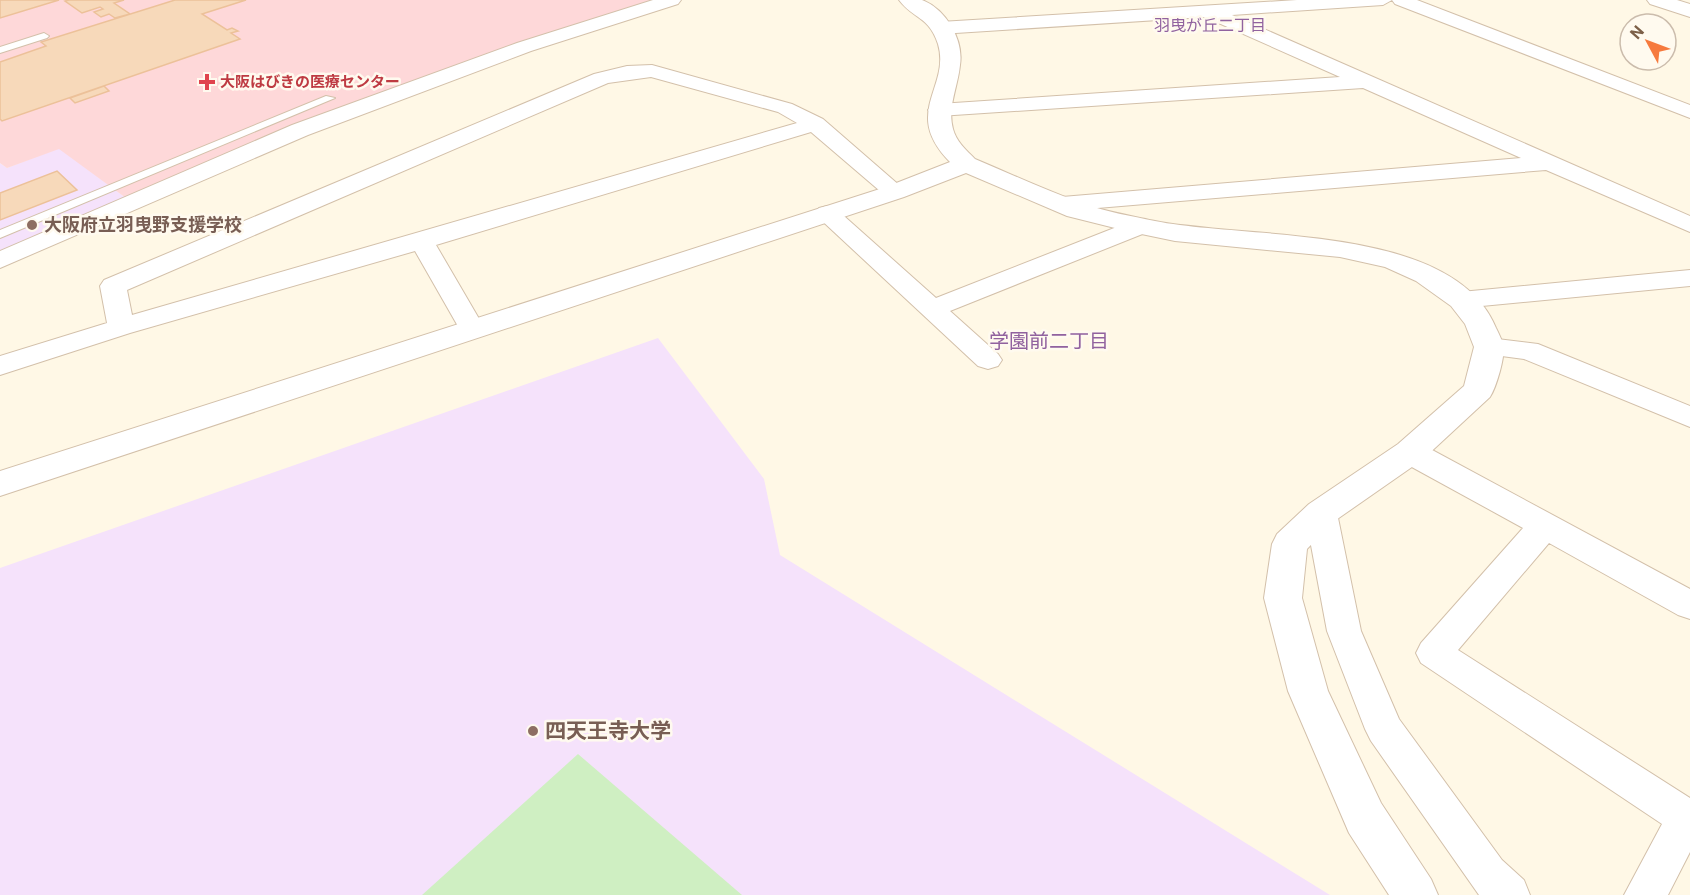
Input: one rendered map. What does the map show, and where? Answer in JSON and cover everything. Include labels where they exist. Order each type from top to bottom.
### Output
[{"type":"street","points":[[0,260],[300,130],[524,47],[672,0]]},
{"type":"street","points":[[940,28],[1383,0]]},
{"type":"street","points":[[1401,0],[1690,112]]},
{"type":"street","points":[[1657,0],[1690,11]]},
{"type":"street","points":[[916,2],[938,21],[949,46],[950,63],[939,110],[941,131],[951,149],[966,164],[1062,204],[1140,226],[1176,233],[1340,249],[1393,260],[1426,275],[1461,300],[1479,322],[1489,347],[1479,390],[1410,453],[1321,513],[1290,543],[1283,598],[1308,691],[1365,818],[1415,895]]},
{"type":"street","points":[[1207,11],[1690,225]]},
{"type":"street","points":[[121,327],[112,286],[601,78],[627,72],[652,71],[785,108],[815,124],[895,192]]},
{"type":"street","points":[[939,110],[1366,82]]},
{"type":"street","points":[[0,366],[121,327],[422,242],[815,124]]},
{"type":"street","points":[[1062,204],[1548,163]]},
{"type":"street","points":[[0,484],[895,192],[966,164]]},
{"type":"street","points":[[827,213],[988,360]]},
{"type":"street","points":[[932,309],[1140,226]]},
{"type":"street","points":[[422,242],[472,329]]},
{"type":"street","points":[[1461,300],[1690,278]]},
{"type":"street","points":[[1489,347],[1528,350],[1690,417]]},
{"type":"street","points":[[1410,453],[1690,605]]},
{"type":"street","points":[[1321,513],[1344,631],[1384,729],[1487,874],[1509,895]]},
{"type":"street","points":[[1545,525],[1434,653],[1689,819],[1645,895]]},
{"type":"lane","points":[[0,50],[44,36]]},
{"type":"lane","points":[[0,234],[330,98]]},
{"type":"shaded area","name":"大阪はびきの医療センター","points":[[0,0],[654,0],[126,198],[59,149],[7,168],[0,163]]},
{"type":"shaded area","name":"大阪府立羽曳野支援学校","points":[[59,148],[126,198],[0,252],[0,163],[7,168]]},
{"type":"shaded area","name":"四天王寺大学","points":[[658,338],[764,479],[780,555],[1330,895],[0,895],[0,568]]},
{"type":"green space","points":[[578,754],[742,895],[422,895]]},
{"type":"building","points":[[0,0],[59,0],[0,18]]},
{"type":"building","points":[[124,0],[114,3],[130,14],[115,18],[109,14],[101,17],[94,12],[103,9],[100,7],[82,13],[65,1]]},
{"type":"building","points":[[175,0],[246,0],[202,14],[227,30],[232,28],[238,31],[231,33],[240,39],[2,121],[0,119],[0,62],[46,46],[41,42]]},
{"type":"building","points":[[104,86],[109,91],[75,103],[70,98]]},
{"type":"building","points":[[57,171],[77,190],[0,220],[0,193]]},
{"type":"place","name":"大阪はびきの医療センター","points":[[207,82]]},
{"type":"place","name":"大阪府立羽曳野支援学校","points":[[32,225]]},
{"type":"place","name":"四天王寺大学","points":[[533,731]]},
{"type":"district","name":"羽曳が丘二丁目","points":[[1210,25]]},
{"type":"district","name":"学園前二丁目","points":[[1049,341]]}]
